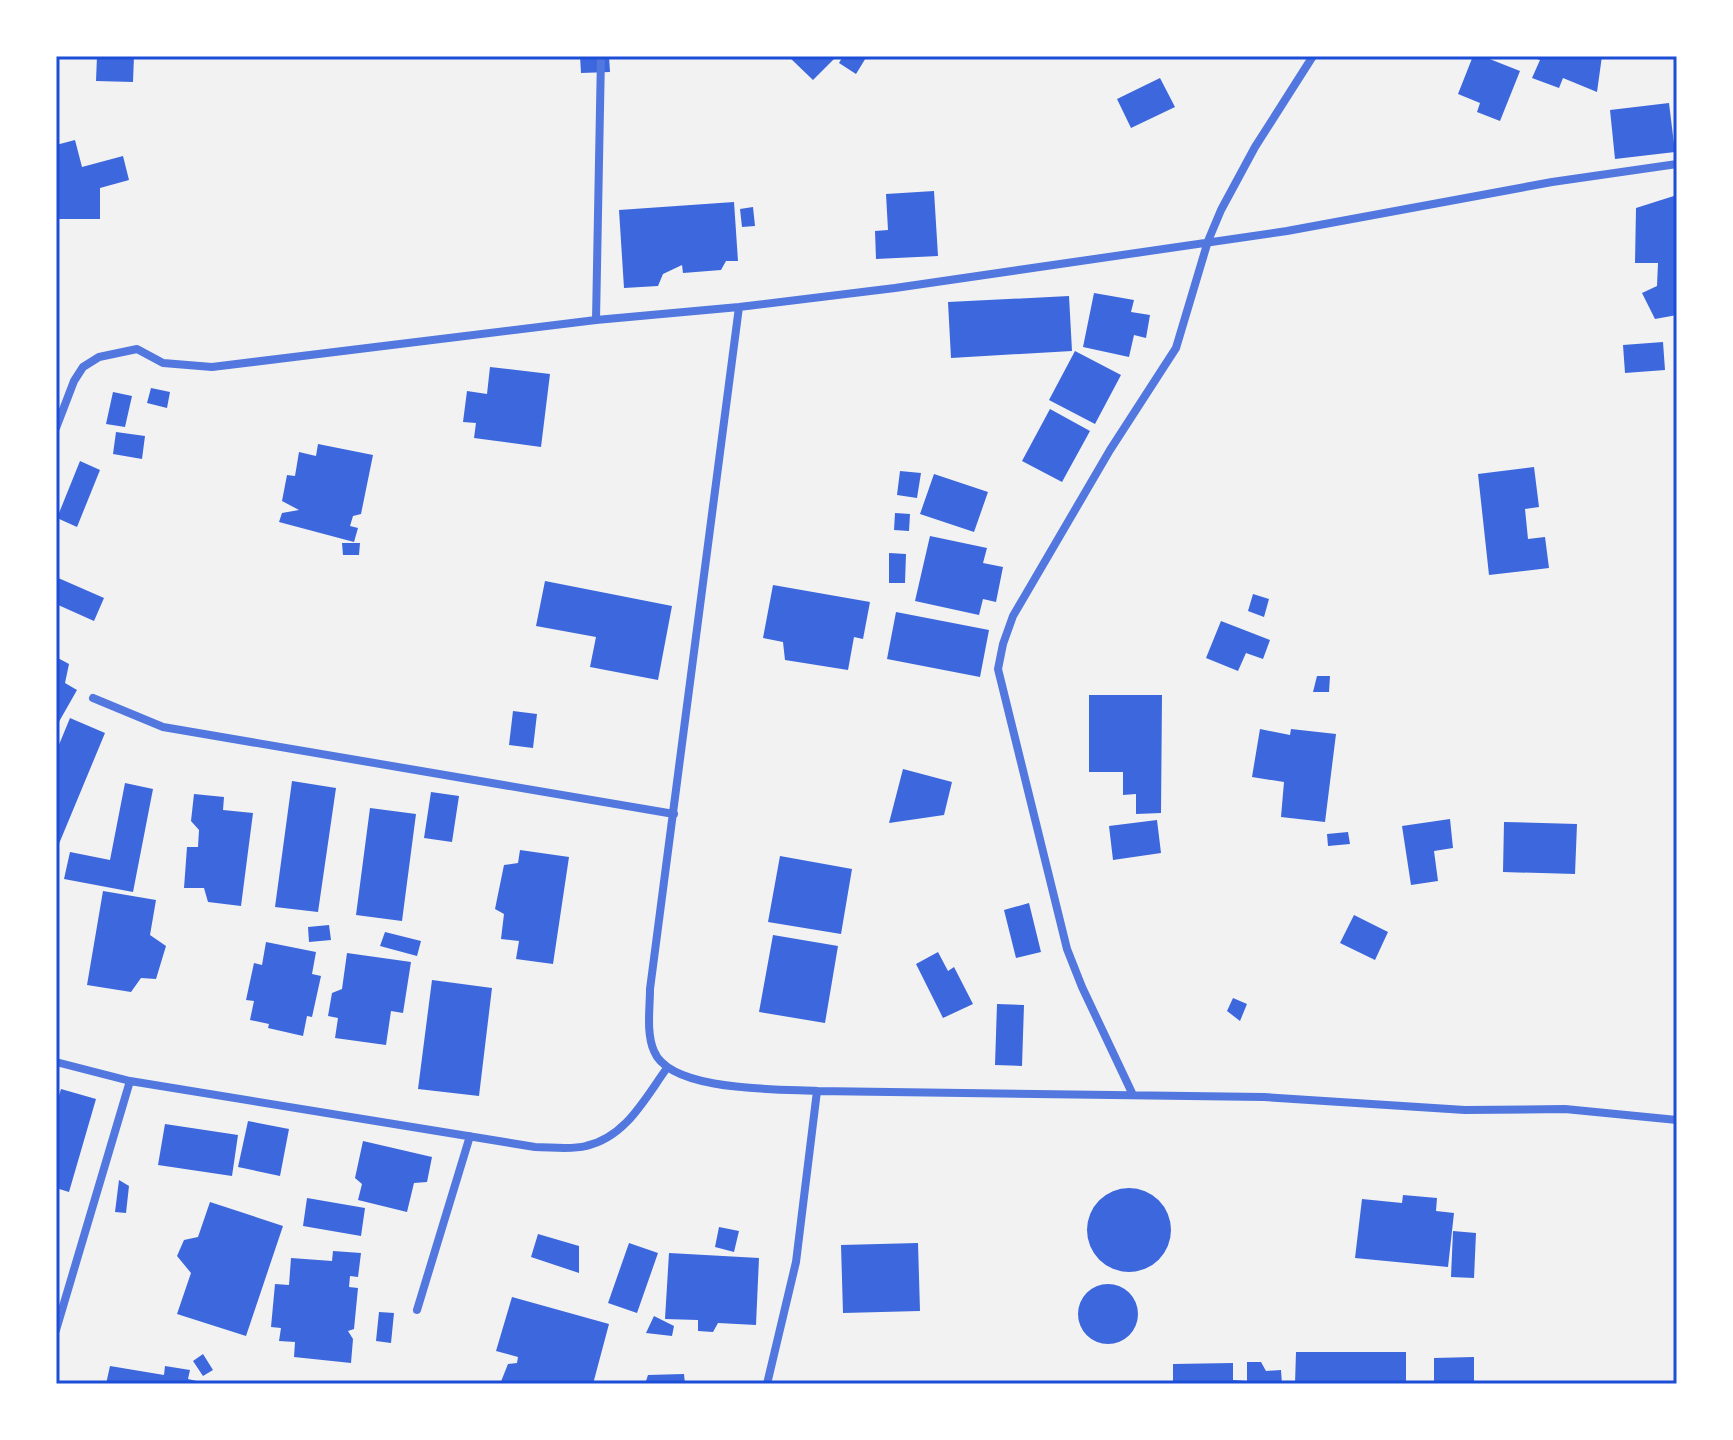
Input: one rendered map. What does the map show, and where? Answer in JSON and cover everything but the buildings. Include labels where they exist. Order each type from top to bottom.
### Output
[{"type":"street","points":[[596,320],[601,56]]},
{"type":"street","points":[[1133,1095],[1067,949],[998,669],[1013,616],[1110,450],[1176,348],[1208,241],[1221,210],[1255,147],[1313,56]]},
{"type":"street","points":[[56,428],[74,381],[83,367],[99,357],[119,351],[137,349],[163,363],[212,367],[596,320],[739,307],[895,288],[1287,231],[1552,182],[1677,164]]},
{"type":"street","points":[[739,307],[650,989],[650,1027],[654,1052],[667,1068],[689,1078],[730,1085],[817,1091],[1264,1097],[1465,1110],[1565,1109],[1677,1120]]},
{"type":"street","points":[[93,698],[163,727],[674,814]]},
{"type":"street","points":[[56,1062],[130,1081],[535,1147],[585,1147],[606,1138],[629,1121],[667,1068]]},
{"type":"street","points":[[56,1330],[130,1081]]},
{"type":"street","points":[[767,1384],[796,1262],[817,1091]]},
{"type":"street","points":[[417,1310],[470,1136]]}]
